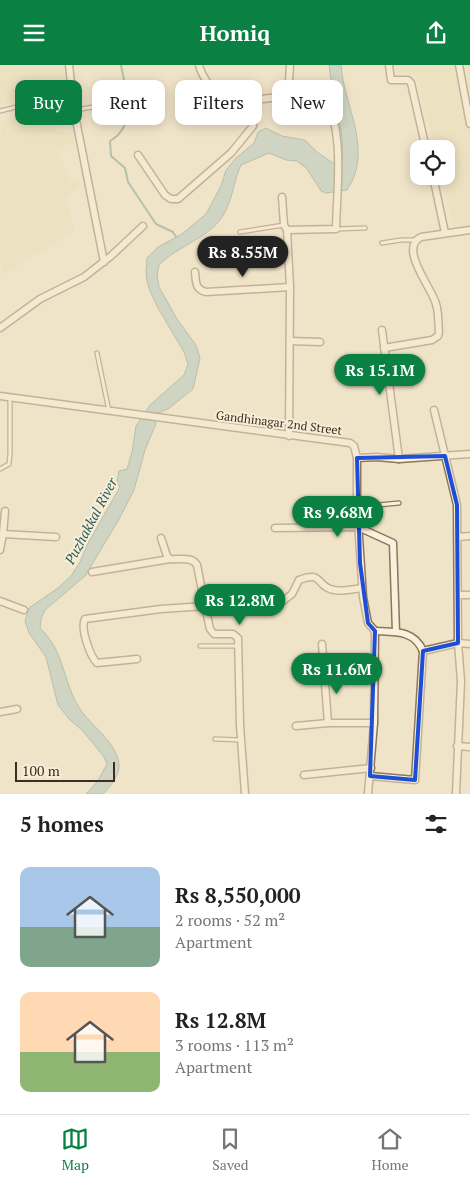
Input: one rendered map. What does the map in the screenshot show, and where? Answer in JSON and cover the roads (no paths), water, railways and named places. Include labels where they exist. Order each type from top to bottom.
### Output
[{"type":"street","points":[[69,65],[70,80]]},
{"type":"street","points":[[199,65],[201,75],[205,80]]},
{"type":"street","points":[[289,80],[290,65]]},
{"type":"street","points":[[389,65],[391,80],[408,80],[411,83],[424,140]]},
{"type":"street","points":[[459,65],[470,124]]},
{"type":"street","points":[[77,125],[104,262]]},
{"type":"street","points":[[138,155],[165,195],[171,199],[178,199],[231,153],[253,125]]},
{"type":"street","points":[[285,228],[336,229],[338,146],[335,125]]},
{"type":"street","points":[[435,185],[445,233]]},
{"type":"street","points":[[282,197],[290,287],[288,436]]},
{"type":"street","points":[[0,328],[40,299],[84,277],[104,262],[143,226]]},
{"type":"street","points":[[384,347],[432,340],[440,332],[436,304],[414,256],[413,244],[415,240],[421,237],[470,230]]},
{"type":"street","points":[[195,272],[196,285],[200,290],[206,292],[290,287]]},
{"type":"street","points":[[382,330],[399,459]]},
{"type":"street","points":[[290,341],[320,342]]},
{"type":"street","name":"Gandhinagar 2nd Street","points":[[0,396],[350,443],[354,447],[357,458]]},
{"type":"street","points":[[434,410],[457,505],[458,643],[461,681],[456,794]]},
{"type":"street","points":[[368,794],[374,723],[375,631],[368,623],[366,617],[362,587],[357,507],[357,458],[399,459],[470,454]]},
{"type":"street","points":[[0,550],[5,511]]},
{"type":"street","points":[[275,528],[358,527],[393,543],[396,632]]},
{"type":"street","points":[[3,534],[56,537]]},
{"type":"street","points":[[458,537],[470,536]]},
{"type":"street","points":[[161,538],[167,557],[170,559]]},
{"type":"street","points":[[92,572],[170,559],[190,559],[195,561],[210,629],[214,634],[233,634],[238,638],[240,645],[241,740],[245,794]]},
{"type":"street","points":[[283,601],[292,594],[299,579],[312,576],[331,590],[362,587]]},
{"type":"street","points":[[458,595],[470,595]]},
{"type":"street","points":[[0,601],[24,610]]},
{"type":"street","points":[[137,659],[97,663],[93,659],[83,627],[84,619],[152,610],[205,606]]},
{"type":"street","points":[[370,776],[415,780],[423,651],[420,643],[414,638],[396,632],[375,631]]},
{"type":"street","points":[[423,651],[458,643],[470,644]]},
{"type":"street","points":[[322,644],[328,723]]},
{"type":"street","points":[[0,712],[17,709]]},
{"type":"street","points":[[296,727],[328,723],[374,723]]},
{"type":"street","points":[[457,746],[470,747]]},
{"type":"street","points":[[304,775],[370,768]]},
{"type":"lane","points":[[0,111],[15,107]]},
{"type":"lane","points":[[240,232],[285,228]]},
{"type":"lane","points":[[336,229],[365,228]]},
{"type":"lane","points":[[382,243],[415,240]]},
{"type":"lane","points":[[96,353],[109,411]]},
{"type":"lane","points":[[0,469],[8,463],[10,454],[10,397]]},
{"type":"lane","points":[[357,507],[399,503]]},
{"type":"lane","points":[[200,646],[240,645]]},
{"type":"lane","points":[[216,739],[241,740]]},
{"type":"water","points":[[329,65],[341,65],[343,80],[331,80]]},
{"type":"water","points":[[343,81],[358,144],[355,175],[347,190],[326,193],[321,191],[307,169],[297,161],[286,160],[269,153],[241,165],[228,206],[219,221],[203,235],[159,265],[157,275],[159,287],[177,319],[196,345],[200,358],[193,389],[168,409],[158,413],[134,490],[118,521],[85,576],[45,610],[41,619],[40,628],[51,641],[58,654],[76,702],[85,716],[110,744],[118,760],[119,768],[117,775],[105,792],[103,794],[86,794],[97,782],[107,764],[104,757],[83,731],[69,719],[58,705],[46,657],[29,633],[25,621],[29,608],[58,588],[71,576],[80,562],[87,545],[120,487],[117,482],[119,471],[127,469],[136,426],[150,405],[184,375],[188,364],[184,352],[150,291],[146,271],[147,258],[158,247],[182,234],[206,214],[221,186],[226,170],[236,158],[254,143],[258,132],[266,128],[282,136],[305,140],[317,152],[333,163],[342,161],[340,125],[343,125]]},
{"type":"waterway","points":[[121,65],[127,96],[127,117],[119,134],[110,141],[111,156],[125,168],[128,182],[156,224],[173,232],[176,237]]},
{"type":"water label","name":"Puzhakkal River","points":[[91,521]]}]
